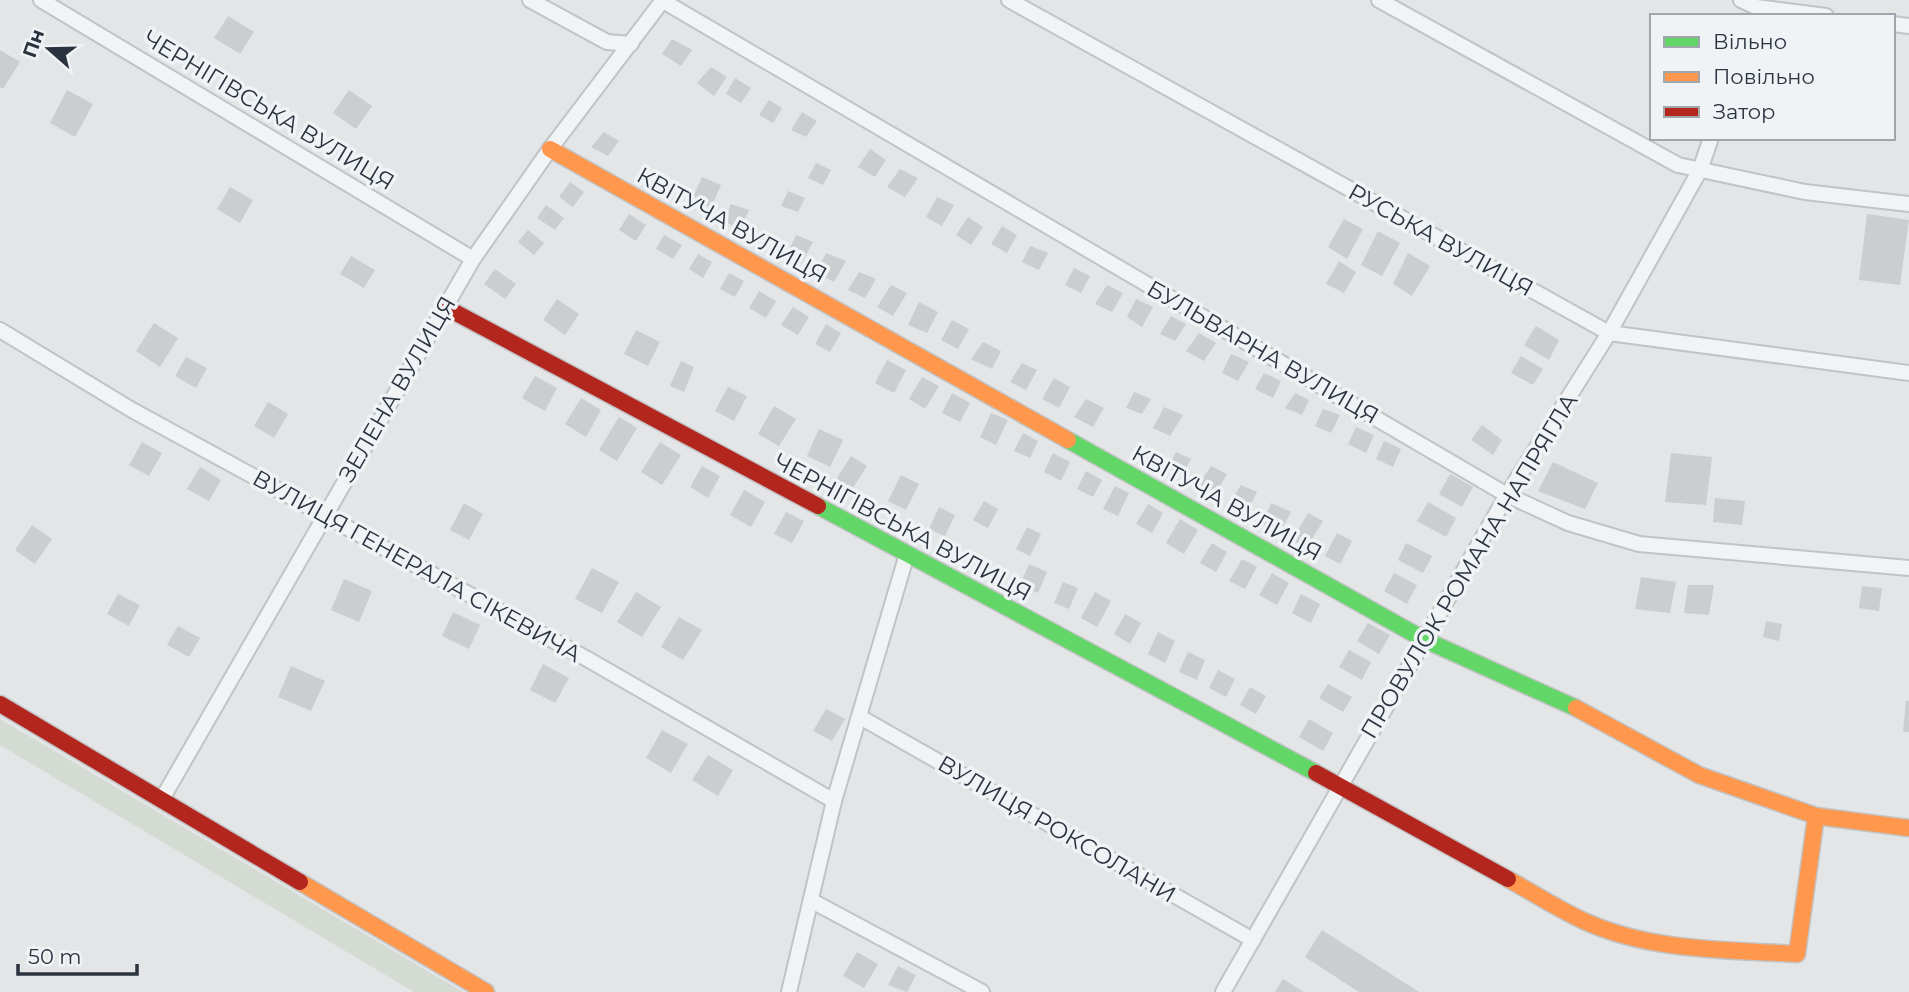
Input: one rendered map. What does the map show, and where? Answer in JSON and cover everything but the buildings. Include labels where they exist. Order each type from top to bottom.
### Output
[{"type":"street","name":"ЧЕРНІГІВСЬКА ВУЛИЦЯ","points":[[41,0],[473,259]]},
{"type":"street","points":[[530,0],[607,42],[631,44]]},
{"type":"street","name":"ЗЕЛЕНА ВУЛИЦЯ","points":[[162,799],[473,259],[550,149],[663,0]]},
{"type":"street","name":"БУЛЬВАРНА ВУЛИЦЯ","points":[[663,0],[1507,495],[1567,523],[1639,544],[1909,569]]},
{"type":"street","name":"РУСЬКА ВУЛИЦЯ","points":[[1009,0],[1609,333],[1909,373]]},
{"type":"street","points":[[1379,0],[1678,165],[1805,192],[1909,204]]},
{"type":"street","points":[[1741,0],[1756,8],[1808,14]]},
{"type":"street","name":"ПРОВУЛОК РОМАНА НАПРЯГЛА","points":[[1223,992],[1507,495],[1609,333],[1700,170],[1710,140]]},
{"type":"street","name":"КВІТУЧА ВУЛИЦЯ","points":[[550,149],[1425,640],[1574,707],[1699,775],[1816,816],[1909,828]]},
{"type":"street","name":"ЧЕРНІГІВСЬКА ВУЛИЦЯ","points":[[444,307],[656,423],[1340,786],[1584,921],[1616,935],[1711,949],[1797,954],[1816,816]]},
{"type":"street","name":"ВУЛИЦЯ ГЕНЕРАЛА СІКЕВИЧА","points":[[0,330],[132,410],[589,660],[834,801]]},
{"type":"street","points":[[789,992],[834,801],[907,554]]},
{"type":"street","points":[[0,705],[486,992]]},
{"type":"street","name":"ВУЛИЦЯ РОКСОЛАНИ","points":[[860,717],[1253,940]]},
{"type":"street","points":[[812,901],[982,992]]},
{"type":"shaded area","points":[[0,719],[463,992],[414,992],[0,745]]},
{"type":"traffic: fast","points":[[1068,440],[1425,640],[1576,708]]},
{"type":"traffic: fast","points":[[818,506],[1316,773]]},
{"type":"traffic: slow","points":[[550,149],[1068,440]]},
{"type":"traffic: slow","points":[[1576,708],[1699,775],[1816,816],[1909,828]]},
{"type":"traffic: slow","points":[[1508,879],[1584,921],[1635,938],[1716,950],[1797,954],[1816,816]]},
{"type":"traffic: slow","points":[[300,882],[486,992]]},
{"type":"traffic: jam","points":[[445,307],[818,506]]},
{"type":"traffic: jam","points":[[0,704],[300,882]]},
{"type":"traffic: jam","points":[[1316,773],[1508,879]]}]
